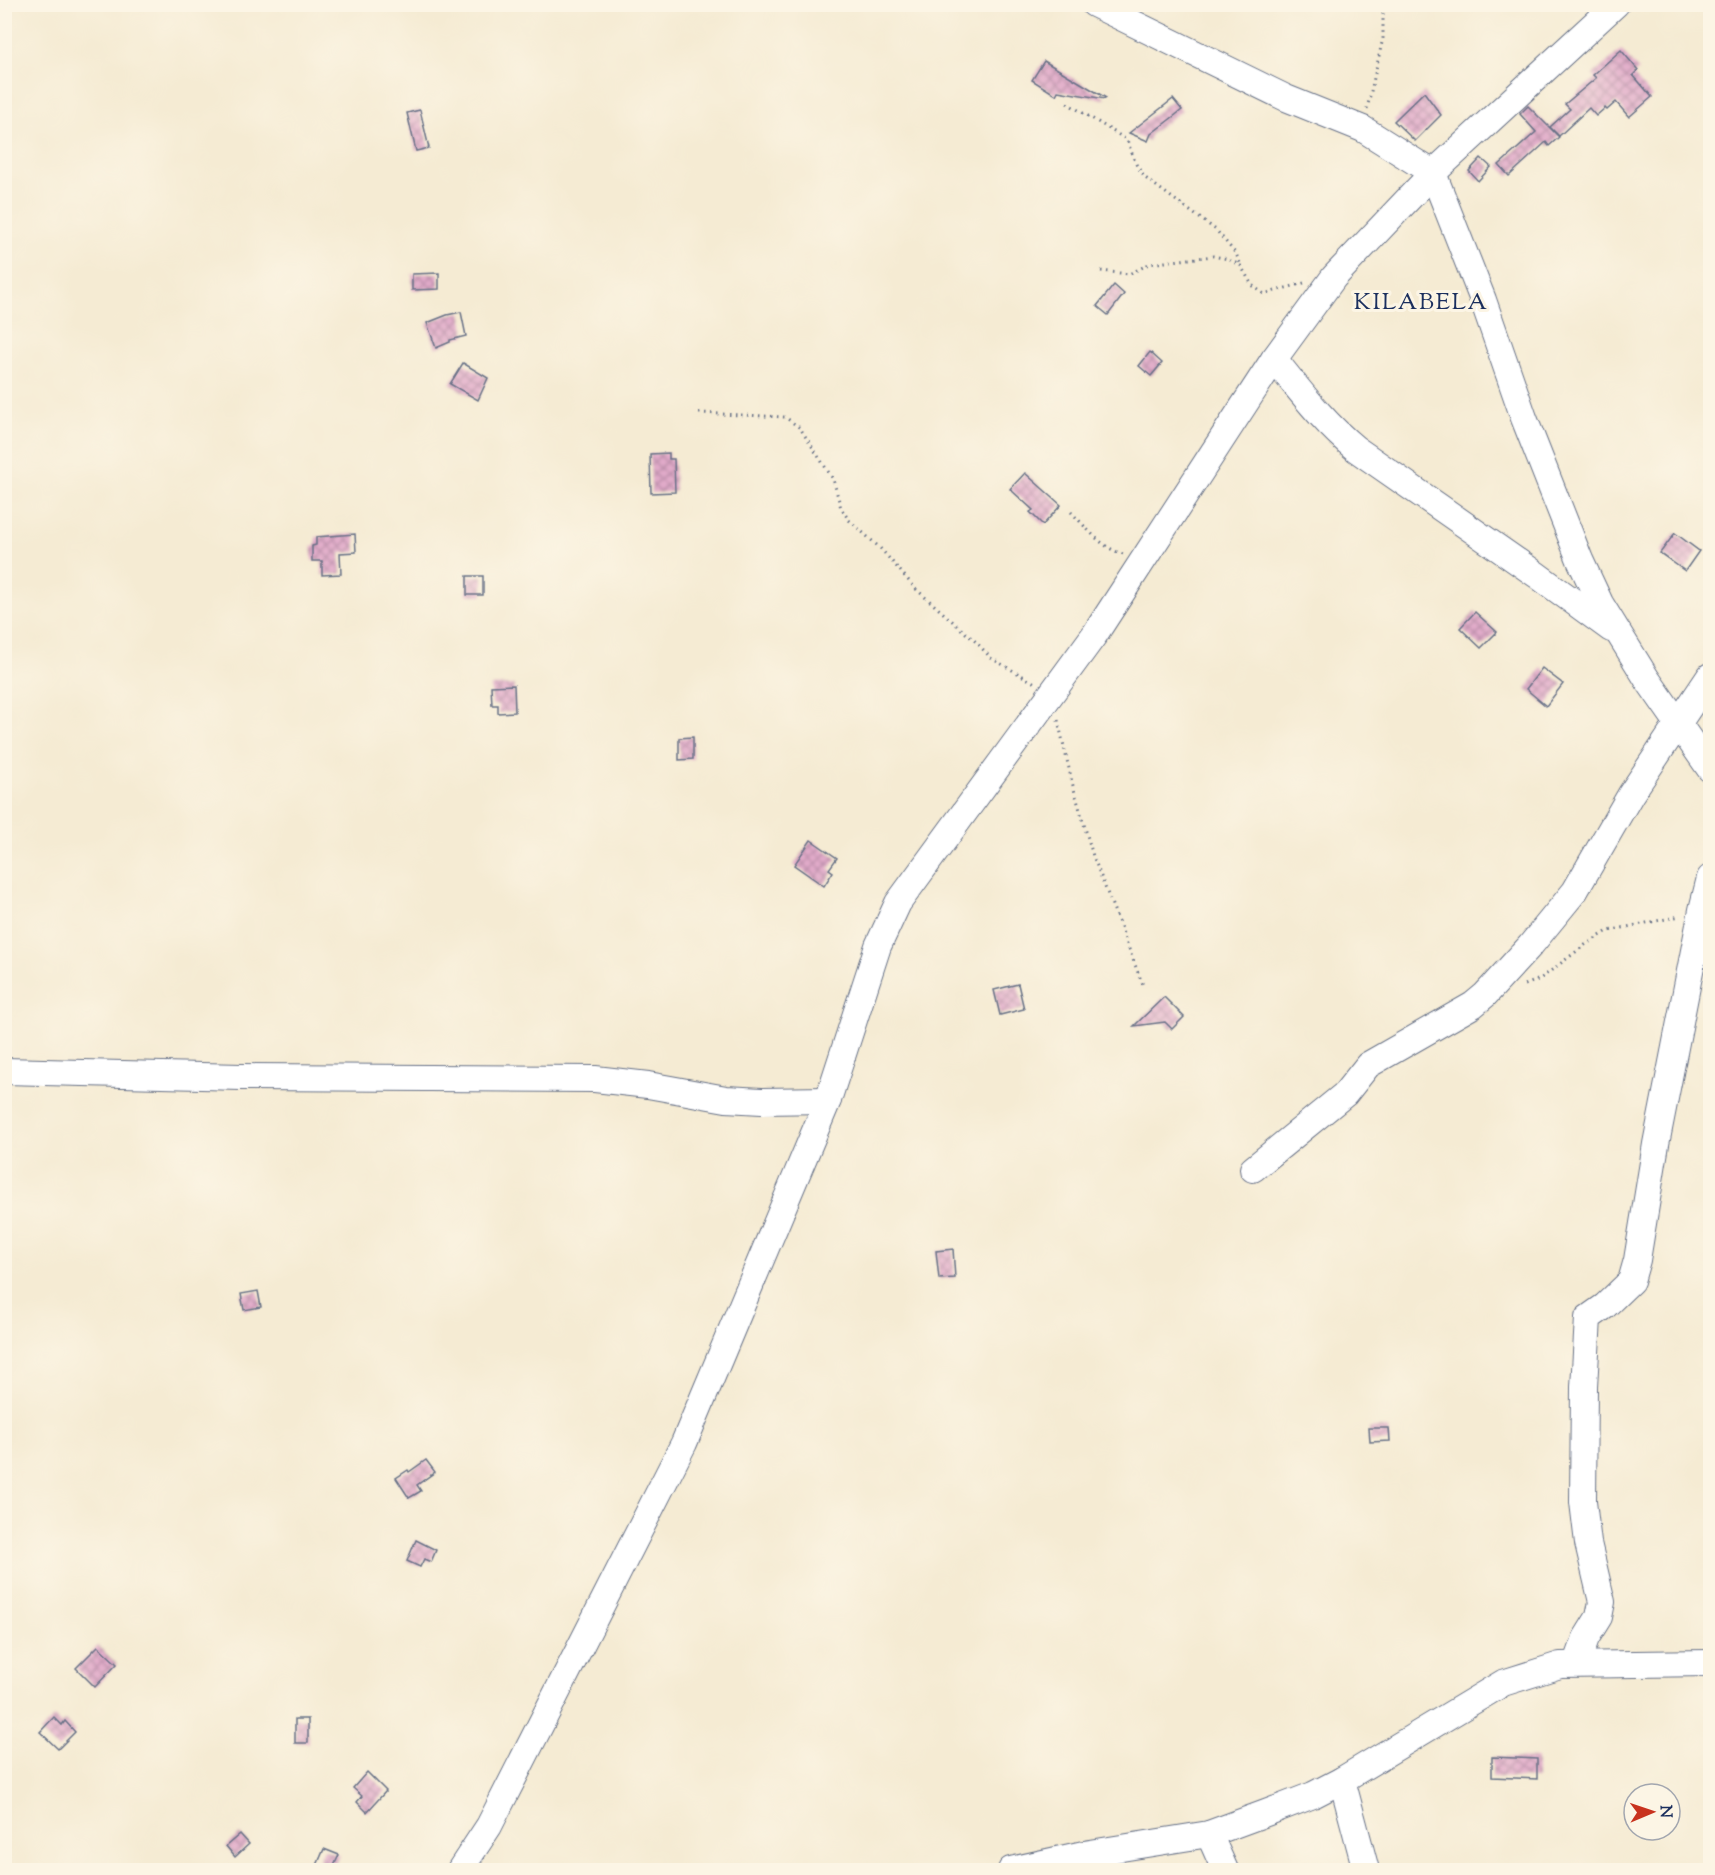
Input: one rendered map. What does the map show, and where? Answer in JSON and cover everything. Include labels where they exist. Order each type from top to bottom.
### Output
[{"type":"street","points":[[1094,4],[1286,98],[1363,129],[1433,173],[1483,300],[1524,418],[1580,560],[1600,603],[1619,635],[1677,724],[1710,769]]},
{"type":"street","points":[[460,1870],[489,1826],[684,1443],[828,1100],[878,946],[898,903],[1095,634],[1274,359],[1334,277],[1433,173],[1616,4]]},
{"type":"street","points":[[1274,359],[1315,411],[1337,434],[1619,635]]},
{"type":"street","points":[[1253,1169],[1345,1094],[1368,1065],[1473,1005],[1485,995],[1530,946],[1575,891],[1631,794],[1710,676]]},
{"type":"street","points":[[1577,1664],[1586,1638],[1599,1617],[1602,1602],[1588,1543],[1583,1502],[1584,1387],[1588,1318],[1605,1306],[1631,1281],[1710,878]]},
{"type":"street","points":[[4,1071],[241,1077],[595,1079],[648,1085],[726,1099],[828,1100]]},
{"type":"street","points":[[1011,1870],[1084,1854],[1209,1834],[1313,1795],[1342,1780],[1503,1683],[1560,1665],[1710,1664]]},
{"type":"street","points":[[1342,1780],[1366,1870]]},
{"type":"street","points":[[1209,1834],[1225,1870]]},
{"type":"path","points":[[1363,129],[1383,38],[1383,4]]},
{"type":"path","points":[[1067,103],[1127,140],[1136,165],[1144,177],[1216,230],[1236,254],[1252,285],[1264,294],[1334,277]]},
{"type":"path","points":[[1101,271],[1130,273],[1149,264],[1214,256],[1228,259],[1241,266]]},
{"type":"path","points":[[699,413],[785,417],[800,428],[833,479],[841,508],[849,520],[880,548],[916,589],[991,658],[1052,692],[1072,782],[1093,856],[1144,988]]},
{"type":"path","points":[[1071,512],[1115,552],[1143,558]]},
{"type":"path","points":[[1521,986],[1540,979],[1585,945],[1608,931],[1702,910]]},
{"type":"building","points":[[1621,50],[1638,70],[1633,75],[1652,97],[1629,117],[1616,102],[1596,116],[1589,108],[1559,136],[1550,127],[1570,109],[1565,104],[1596,78],[1593,75]]},
{"type":"building","points":[[1044,61],[1106,98],[1058,91],[1056,95],[1032,80]]},
{"type":"building","points":[[1424,92],[1441,115],[1415,141],[1394,121]]},
{"type":"building","points":[[1173,99],[1182,110],[1151,134],[1148,141],[1129,133]]},
{"type":"building","points":[[1528,106],[1559,137],[1549,146],[1546,142],[1509,176],[1499,165],[1536,132],[1520,114]]},
{"type":"building","points":[[420,110],[429,148],[416,151],[407,113]]},
{"type":"building","points":[[1481,158],[1491,167],[1478,181],[1469,171]]},
{"type":"building","points":[[439,273],[439,289],[412,290],[412,274]]},
{"type":"building","points":[[1114,285],[1124,294],[1108,315],[1097,306]]},
{"type":"building","points":[[461,312],[466,336],[450,340],[436,348],[427,323]]},
{"type":"building","points":[[1150,352],[1162,363],[1151,376],[1139,366]]},
{"type":"building","points":[[463,363],[488,378],[478,400],[450,384]]},
{"type":"building","points":[[669,453],[669,459],[674,459],[675,492],[651,493],[650,454]]},
{"type":"building","points":[[1025,473],[1061,505],[1043,525],[1030,512],[1033,510],[1010,489]]},
{"type":"building","points":[[1675,533],[1699,551],[1685,571],[1660,553]]},
{"type":"building","points":[[355,534],[356,552],[340,553],[341,574],[322,575],[322,561],[312,561],[312,546],[316,545],[316,537]]},
{"type":"building","points":[[467,576],[483,576],[483,595],[467,595]]},
{"type":"building","points":[[1475,612],[1497,632],[1481,648],[1460,628]]},
{"type":"building","points":[[1542,668],[1563,684],[1546,706],[1526,689]]},
{"type":"building","points":[[514,685],[515,712],[498,713],[498,705],[492,705],[491,686]]},
{"type":"building","points":[[693,737],[693,759],[679,760],[679,738]]},
{"type":"building","points":[[811,840],[837,858],[829,869],[833,872],[824,886],[794,865]]},
{"type":"building","points":[[1018,984],[1024,1009],[1000,1015],[994,990]]},
{"type":"building","points":[[1164,997],[1184,1017],[1172,1029],[1165,1022],[1134,1026]]},
{"type":"building","points":[[953,1249],[955,1278],[939,1279],[936,1251]]},
{"type":"building","points":[[258,1291],[261,1307],[244,1310],[241,1294]]},
{"type":"building","points":[[1369,1428],[1389,1428],[1390,1441],[1370,1442]]},
{"type":"building","points":[[426,1460],[435,1472],[417,1485],[421,1491],[409,1498],[396,1478]]},
{"type":"building","points":[[416,1540],[436,1550],[431,1562],[424,1559],[420,1567],[407,1561]]},
{"type":"building","points":[[98,1646],[117,1664],[95,1687],[76,1668]]},
{"type":"building","points":[[54,1717],[62,1725],[65,1721],[75,1732],[58,1749],[40,1732]]},
{"type":"building","points":[[295,1719],[308,1719],[308,1743],[295,1743]]},
{"type":"building","points":[[1492,1757],[1537,1759],[1537,1779],[1492,1777]]},
{"type":"building","points":[[367,1772],[386,1791],[367,1812],[357,1802],[362,1796],[353,1788]]},
{"type":"building","points":[[240,1834],[249,1844],[235,1857],[226,1846]]},
{"type":"building","points":[[324,1849],[339,1855],[332,1870],[315,1870]]},
{"type":"district","name":"KILABELA","points":[[1421,303]]}]
